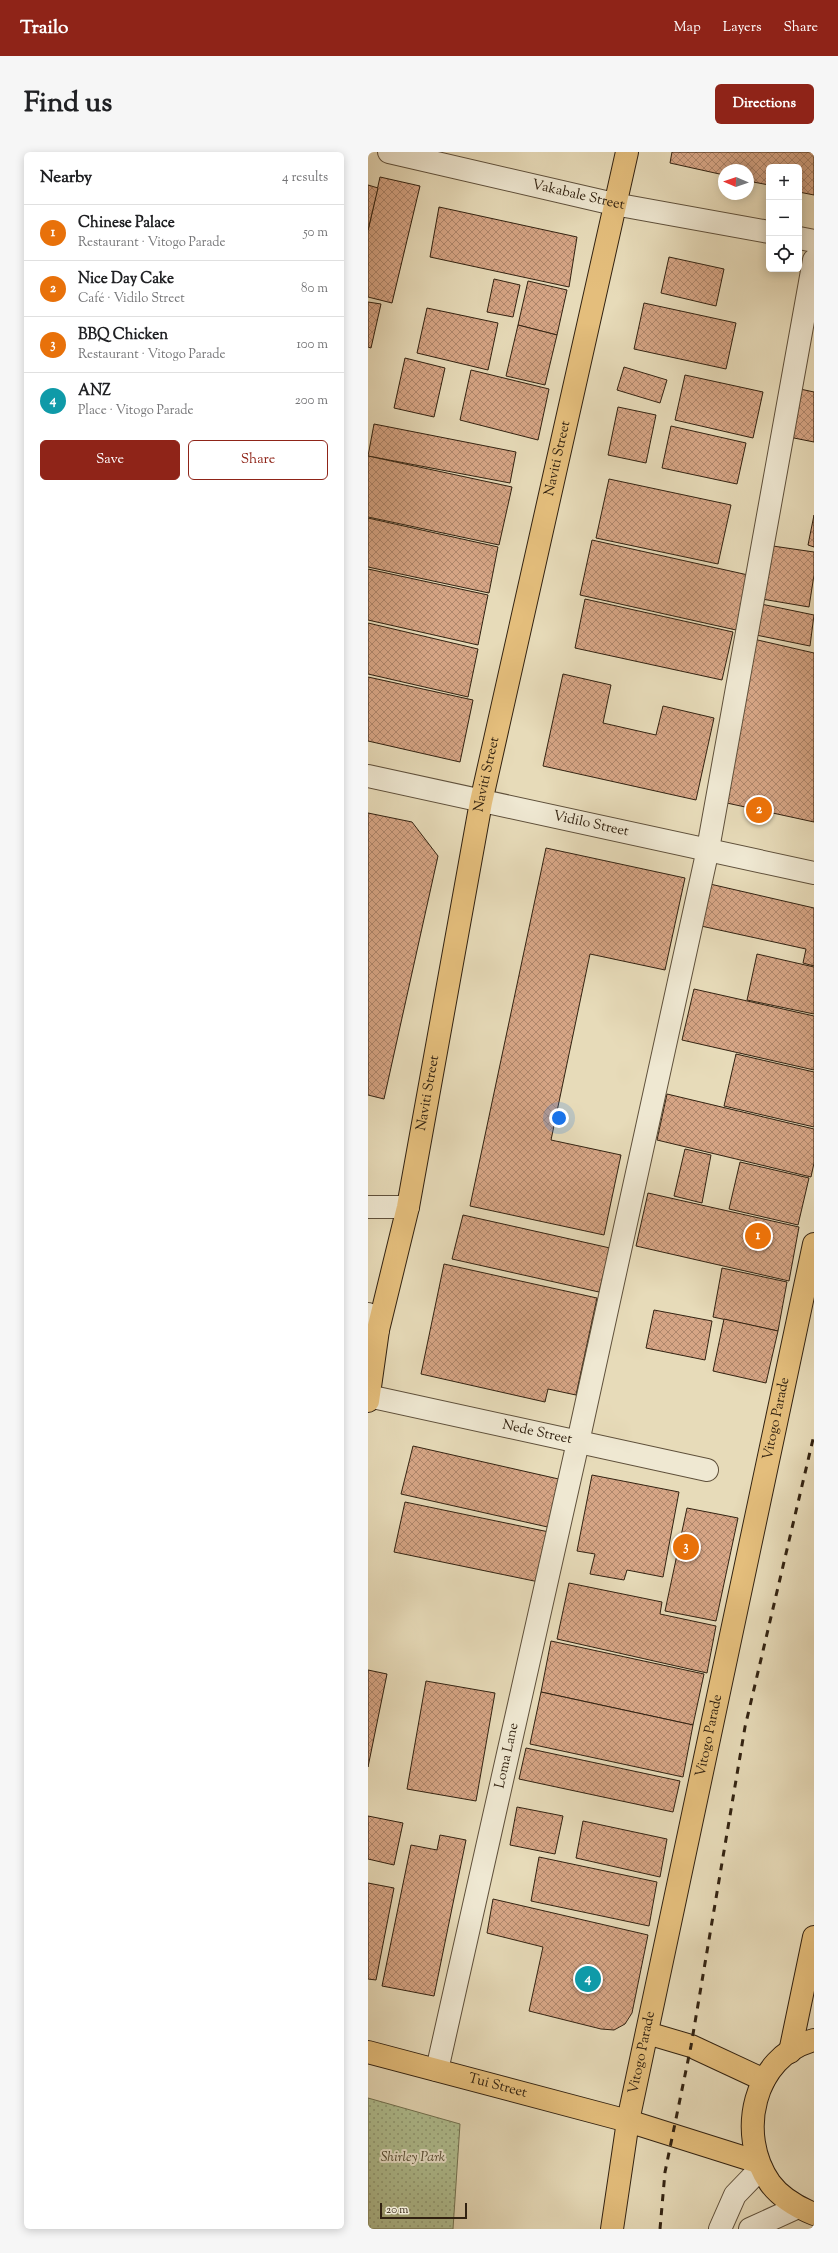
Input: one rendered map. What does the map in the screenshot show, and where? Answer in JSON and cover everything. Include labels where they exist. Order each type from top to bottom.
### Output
[{"type":"main road","name":"Naviti Street","points":[[368,1398],[373,1322],[408,1207],[481,802],[614,204],[627,152]]},
{"type":"main road","name":"Vitogo Parade","points":[[612,2229],[628,2121],[814,1244]]},
{"type":"main road","points":[[790,2052],[814,1937]]},
{"type":"main road","points":[[647,2033],[691,2046],[764,2080]]},
{"type":"main road","points":[[806,2211],[783,2197],[770,2184],[759,2165],[751,2134],[753,2106],[764,2080],[776,2064],[790,2052],[814,2040]]},
{"type":"main road","name":"Tui Street","points":[[368,2052],[628,2121],[759,2165]]},
{"type":"street","name":"Vakabale Street","points":[[389,152],[614,204],[766,231]]},
{"type":"street","points":[[802,239],[814,241]]},
{"type":"street","name":"Loma Lane","points":[[436,2070],[578,1442],[708,849],[814,260]]},
{"type":"street","name":"Vidilo Street","points":[[368,776],[481,802],[814,872]]},
{"type":"street","points":[[368,1207],[408,1207]]},
{"type":"street","name":"Nede Street","points":[[368,1398],[707,1470]]},
{"type":"street","points":[[720,2229],[735,2196],[759,2165]]},
{"type":"street","points":[[750,2229],[806,2211]]},
{"type":"green space","name":"Shirley Park","points":[[368,2098],[460,2124],[453,2229],[368,2229]]},
{"type":"building","points":[[672,152],[814,152],[814,195],[802,193],[802,164],[766,164],[766,184],[754,182],[754,164],[718,164],[718,174],[670,163]]},
{"type":"building","points":[[380,177],[420,186],[392,303],[368,297],[368,231]]},
{"type":"building","points":[[368,185],[378,188],[368,230]]},
{"type":"building","points":[[439,207],[577,237],[569,287],[430,257]]},
{"type":"building","points":[[669,257],[724,269],[716,306],[661,293]]},
{"type":"building","points":[[494,279],[520,285],[513,317],[487,312]]},
{"type":"building","points":[[528,281],[567,290],[557,335],[518,325]]},
{"type":"building","points":[[368,302],[381,304],[371,348],[368,347]]},
{"type":"building","points":[[644,303],[736,323],[726,369],[634,349]]},
{"type":"building","points":[[427,308],[498,323],[488,370],[417,353]]},
{"type":"building","points":[[518,325],[557,335],[545,385],[506,376]]},
{"type":"building","points":[[405,358],[445,368],[434,417],[394,408]]},
{"type":"building","points":[[624,367],[667,380],[660,403],[617,390]]},
{"type":"building","points":[[471,370],[549,389],[538,440],[460,420]]},
{"type":"building","points":[[685,375],[763,392],[753,438],[675,420]]},
{"type":"building","points":[[800,389],[814,392],[814,442],[789,437]]},
{"type":"building","points":[[618,407],[656,415],[646,463],[608,455]]},
{"type":"building","points":[[374,424],[516,452],[510,483],[368,456]]},
{"type":"building","points":[[671,426],[746,443],[737,484],[662,468]]},
{"type":"building","points":[[368,456],[512,487],[499,545],[368,517]]},
{"type":"building","points":[[609,479],[731,505],[718,564],[596,538]]},
{"type":"building","points":[[814,515],[814,547],[808,545]]},
{"type":"building","points":[[368,518],[498,547],[489,593],[368,567]]},
{"type":"building","points":[[592,540],[748,575],[736,630],[580,595]]},
{"type":"building","points":[[759,544],[814,552],[814,575],[809,607],[750,597]]},
{"type":"building","points":[[368,569],[488,595],[478,645],[368,620]]},
{"type":"building","points":[[585,599],[733,632],[722,680],[575,648]]},
{"type":"building","points":[[761,604],[814,615],[810,646],[756,635]]},
{"type":"building","points":[[368,623],[478,649],[468,697],[368,674]]},
{"type":"building","points":[[749,638],[814,653],[814,822],[713,800]]},
{"type":"building","points":[[563,674],[611,685],[603,723],[656,735],[663,706],[714,718],[696,800],[543,766]]},
{"type":"building","points":[[368,677],[473,700],[460,762],[368,741]]},
{"type":"building","points":[[368,813],[412,822],[438,856],[384,1099],[368,1095]]},
{"type":"building","points":[[546,848],[685,878],[665,970],[590,954],[551,1140],[621,1155],[604,1235],[470,1206]]},
{"type":"building","points":[[710,884],[814,908],[814,966],[803,963],[806,949],[701,926]]},
{"type":"building","points":[[757,954],[814,967],[814,1014],[747,1000]]},
{"type":"building","points":[[694,989],[814,1016],[814,1070],[682,1040]]},
{"type":"building","points":[[736,1054],[814,1072],[814,1127],[724,1106]]},
{"type":"building","points":[[667,1094],[814,1129],[814,1163],[811,1177],[657,1140]]},
{"type":"building","points":[[685,1149],[711,1155],[702,1203],[674,1196]]},
{"type":"building","points":[[740,1162],[809,1178],[798,1225],[729,1209]]},
{"type":"building","points":[[648,1193],[799,1227],[789,1281],[636,1246]]},
{"type":"building","points":[[463,1215],[610,1248],[599,1292],[452,1259]]},
{"type":"building","points":[[444,1264],[597,1298],[576,1395],[548,1389],[545,1402],[421,1374]]},
{"type":"building","points":[[722,1268],[787,1282],[778,1331],[713,1317]]},
{"type":"building","points":[[654,1310],[712,1321],[705,1360],[646,1348]]},
{"type":"building","points":[[724,1319],[778,1331],[766,1383],[713,1371]]},
{"type":"building","points":[[413,1446],[563,1480],[552,1528],[401,1494]]},
{"type":"building","points":[[592,1475],[679,1492],[663,1577],[627,1570],[624,1580],[590,1574],[595,1554],[577,1551]]},
{"type":"building","points":[[405,1502],[549,1532],[539,1582],[394,1552]]},
{"type":"building","points":[[687,1508],[738,1518],[716,1621],[665,1611]]},
{"type":"building","points":[[569,1583],[662,1602],[660,1614],[716,1626],[707,1673],[557,1639]]},
{"type":"building","points":[[551,1641],[704,1674],[693,1725],[541,1692]]},
{"type":"building","points":[[368,1670],[387,1674],[368,1767]]},
{"type":"building","points":[[426,1681],[495,1693],[476,1801],[407,1789]]},
{"type":"building","points":[[541,1692],[693,1725],[683,1777],[530,1744]]},
{"type":"building","points":[[526,1748],[680,1781],[673,1812],[519,1779]]},
{"type":"building","points":[[517,1807],[563,1816],[555,1854],[510,1845]]},
{"type":"building","points":[[368,1816],[403,1823],[394,1865],[368,1859]]},
{"type":"building","points":[[583,1821],[667,1839],[660,1877],[576,1858]]},
{"type":"building","points":[[440,1835],[466,1840],[434,1996],[382,1986],[411,1845],[437,1850]]},
{"type":"building","points":[[539,1857],[657,1882],[649,1926],[531,1901]]},
{"type":"building","points":[[368,1883],[394,1888],[376,1980],[368,1979]]},
{"type":"building","points":[[493,1899],[648,1935],[632,2013],[625,2024],[614,2030],[601,2029],[529,2011],[543,1947],[487,1933]]},
{"type":"railway","points":[[660,2229],[665,2172],[691,2046],[745,1727],[814,1435]]},
{"type":"place","name":"Nice Day Cake","points":[[759,810]]},
{"type":"place","name":"Chinese Palace","points":[[758,1236]]},
{"type":"place","name":"BBQ Chicken","points":[[686,1547]]},
{"type":"place","name":"ANZ","points":[[588,1979]]}]
